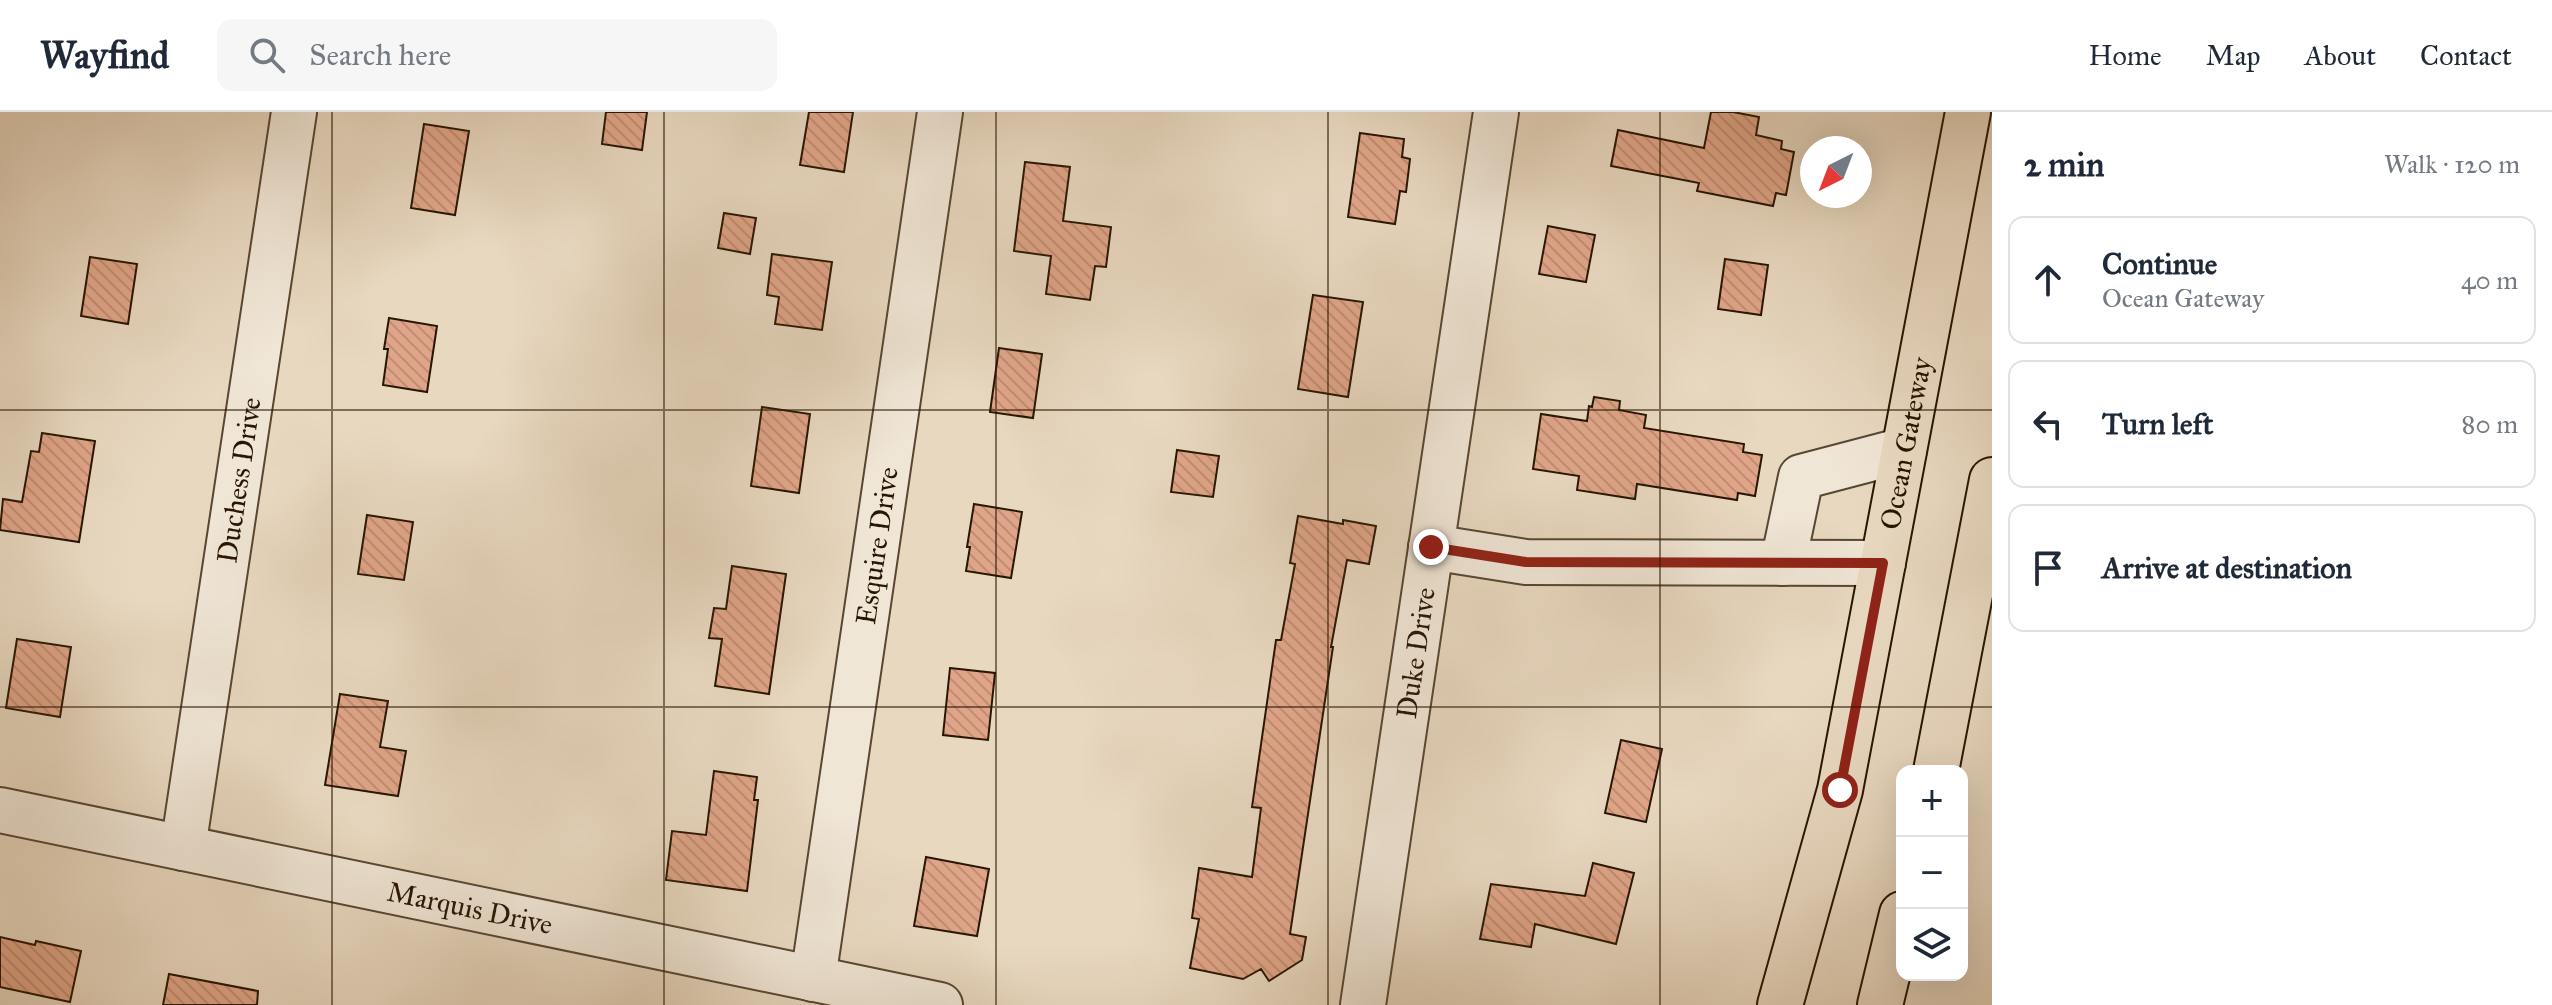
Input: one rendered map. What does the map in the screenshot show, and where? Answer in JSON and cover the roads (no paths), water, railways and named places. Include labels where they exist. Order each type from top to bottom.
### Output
[{"type":"main road","name":"Ocean Gateway","points":[[1780,1005],[1840,790],[1968,112]]},
{"type":"main road","points":[[1937,765],[1992,480]]},
{"type":"main road","points":[[1880,1005],[1896,939]]},
{"type":"street","name":"Duchess Drive","points":[[183,848],[294,112]]},
{"type":"street","name":"Esquire Drive","points":[[813,979],[940,112]]},
{"type":"street","name":"Duke Drive","points":[[1363,1005],[1496,112]]},
{"type":"street","points":[[1783,563],[1801,477],[1904,450]]},
{"type":"street","points":[[1431,547],[1526,562],[1883,563]]},
{"type":"street","name":"Marquis Drive","points":[[0,810],[940,1005]]}]
